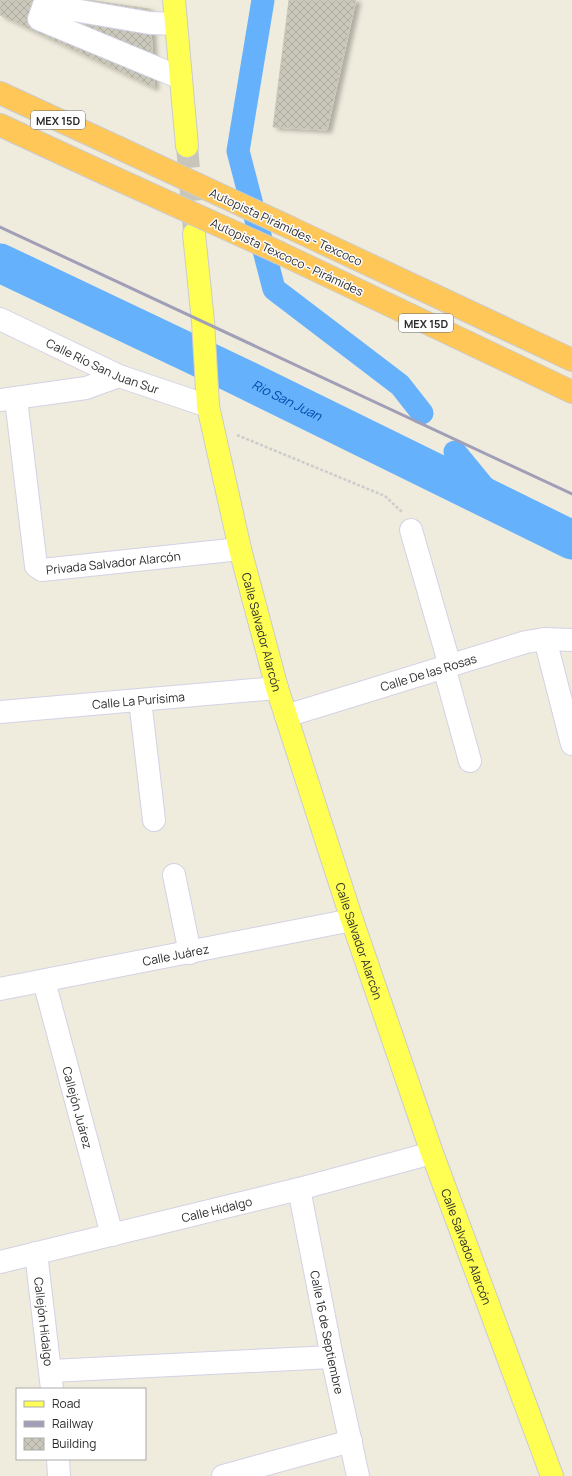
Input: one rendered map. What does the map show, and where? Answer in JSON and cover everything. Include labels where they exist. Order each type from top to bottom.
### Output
[{"type":"highway","name":"Autopista Pirámides - Texcoco","points":[[0,93],[572,360]]},
{"type":"highway","name":"Autopista Texcoco - Pirámides","points":[[0,125],[280,253],[572,392]]},
{"type":"main road","points":[[174,0],[187,146]]},
{"type":"main road","name":"Calle Salvador Alarcón","points":[[194,234],[204,335],[209,408],[240,550],[277,688],[352,920],[432,1154],[552,1476]]},
{"type":"street","points":[[176,24],[150,23],[44,5],[39,19],[181,78]]},
{"type":"street","points":[[93,42],[101,15]]},
{"type":"street","name":"Calle Río San Juan Sur","points":[[0,319],[119,376],[209,408]]},
{"type":"street","points":[[8,399],[86,388],[119,376]]},
{"type":"street","name":"Privada Salvador Alarcón","points":[[8,399],[36,566],[42,570],[240,550]]},
{"type":"street","points":[[411,530],[447,666],[470,761]]},
{"type":"street","points":[[545,639],[572,744]]},
{"type":"street","name":"Calle De las Rosas","points":[[286,716],[526,642],[545,639],[572,640]]},
{"type":"street","name":"Calle La Purísima","points":[[0,712],[277,688]]},
{"type":"street","points":[[140,700],[154,820]]},
{"type":"street","points":[[174,876],[190,953]]},
{"type":"street","name":"Calle Juárez","points":[[0,989],[190,953],[352,920]]},
{"type":"street","name":"Callejón Juárez","points":[[44,981],[112,1234]]},
{"type":"street","name":"Calle Hidalgo","points":[[0,1262],[299,1189],[432,1154]]},
{"type":"street","name":"Calle 16 de Septiembre","points":[[299,1189],[332,1356],[358,1476]]},
{"type":"street","name":"Callejón Hidalgo","points":[[36,1253],[51,1380]]},
{"type":"street","points":[[51,1380],[332,1356]]},
{"type":"street","points":[[223,1476],[351,1441]]},
{"type":"street","points":[[58,1460],[59,1476]]},
{"type":"path","points":[[209,408],[385,496],[403,513],[411,530]]},
{"type":"building","points":[[0,0],[89,0],[150,9],[154,88],[0,15]]},
{"type":"building","points":[[289,0],[356,0],[327,130],[273,127]]},
{"type":"waterway","points":[[263,0],[238,151],[274,289],[400,385],[422,413]]},
{"type":"waterway","name":"Rio San Juan","points":[[0,263],[234,374],[572,540]]},
{"type":"waterway","points":[[455,452],[497,503]]},
{"type":"tunnel","points":[[187,146],[194,230]]},
{"type":"railway","points":[[0,227],[572,494]]}]
